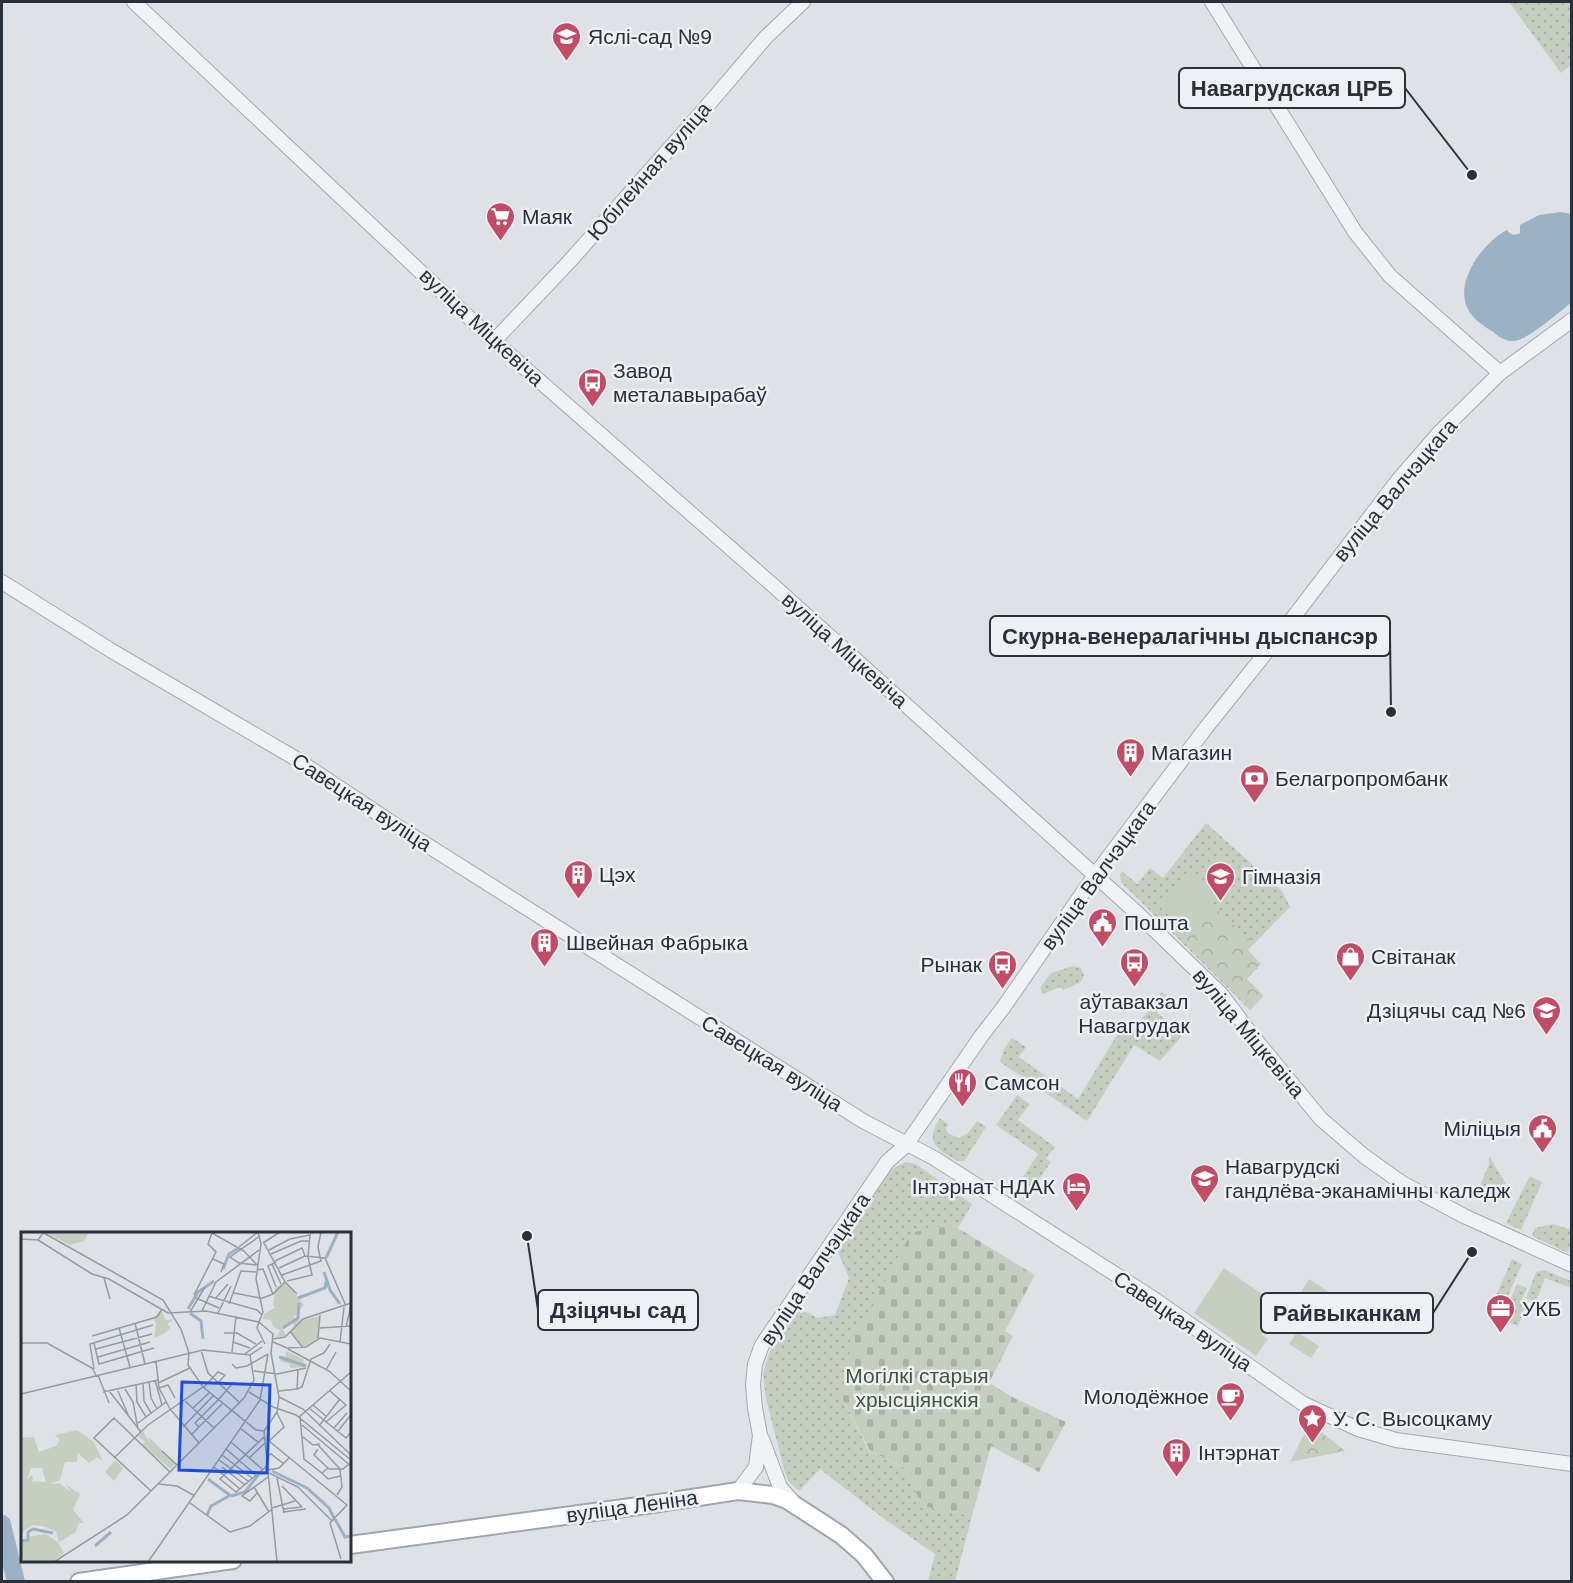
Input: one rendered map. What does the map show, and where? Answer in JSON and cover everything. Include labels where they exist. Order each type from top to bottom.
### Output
[{"type":"main road","name":"вуліца Леніна","points":[[351,1545],[738,1491],[787,1500],[841,1535],[864,1555],[885,1581]]},
{"type":"main road","points":[[79,1581],[218,1562]]},
{"type":"street","name":"вуліца Міцкевіча","points":[[134,2],[494,341],[776,588],[1137,913],[1221,994],[1321,1119],[1364,1156],[1402,1183],[1430,1199],[1572,1265]]},
{"type":"street","name":"Юбілейная вуліца","points":[[494,341],[568,263],[766,37],[803,2]]},
{"type":"street","points":[[1212,2],[1355,232],[1390,276],[1500,373]]},
{"type":"street","name":"вуліца Валчэцкага","points":[[738,1491],[756,1467],[760,1435],[753,1385],[755,1364],[762,1345],[887,1162],[906,1145],[1095,875],[1399,479],[1439,433],[1500,373],[1572,320]]},
{"type":"street","name":"Савецкая вуліца","points":[[2,582],[112,651],[293,757],[389,821],[863,1121],[942,1164],[1154,1299],[1302,1403],[1358,1429],[1396,1440],[1572,1464]]},
{"type":"street","points":[[760,1435],[780,1487],[799,1508]]},
{"type":"green space","points":[[1509,2],[1571,2],[1571,65],[1561,73]]},
{"type":"green space","points":[[1206,823],[1282,891],[1290,907],[1248,950],[1261,964],[1247,979],[1264,996],[1250,1010],[1121,882],[1120,874],[1122,871],[1137,884],[1150,868],[1163,878]],"holes":[[[1258,964],[1244,979],[1250,1008],[1220,977]]]},
{"type":"green space","points":[[1222,855],[1234,865],[1214,888],[1203,877]]},
{"type":"green space","points":[[1191,876],[1214,898],[1185,930],[1161,908]]},
{"type":"green space","points":[[1211,904],[1253,942],[1245,950],[1259,964],[1244,979],[1261,996],[1250,1008],[1180,938]]},
{"type":"green space","points":[[1073,966],[1080,967],[1084,975],[1081,982],[1063,990],[1060,987],[1043,994],[1040,988],[1051,973]]},
{"type":"green space","points":[[1162,992],[1167,996],[1158,1006],[1157,1012],[1182,1036],[1160,1061],[1134,1045],[1087,1121],[1000,1062],[1004,1049],[1012,1038],[1026,1047],[1019,1057],[1078,1099],[1120,1030],[1127,1029],[1132,1032]]},
{"type":"green space","points":[[1017,1095],[1030,1104],[1018,1120],[1055,1147],[1046,1158],[1051,1162],[1024,1201],[1019,1183],[1038,1154],[996,1125]]},
{"type":"green space","points":[[940,1118],[948,1124],[946,1129],[948,1133],[958,1138],[967,1134],[977,1121],[986,1127],[964,1161],[950,1157],[935,1145],[933,1136]]},
{"type":"green space","points":[[1489,1156],[1512,1194],[1485,1200],[1476,1196],[1489,1164]]},
{"type":"green space","points":[[906,1162],[916,1164],[972,1204],[958,1228],[951,1224],[847,1372],[842,1398],[869,1451],[905,1468],[922,1506],[972,1516],[955,1581],[928,1581],[935,1554],[883,1518],[820,1469],[799,1491],[788,1481],[766,1399],[763,1373],[775,1336],[794,1306],[818,1318],[835,1315],[849,1278],[836,1247],[891,1169]]},
{"type":"green space","points":[[1530,1176],[1542,1182],[1521,1230],[1506,1223]]},
{"type":"green space","name":"Могілкі старыя хрысціянскія","points":[[951,1224],[1035,1275],[1005,1331],[1013,1336],[989,1383],[1016,1399],[1066,1422],[1039,1472],[991,1446],[972,1516],[922,1506],[905,1468],[870,1451],[842,1398],[851,1343],[911,1233]]},
{"type":"green space","points":[[1553,1224],[1571,1230],[1568,1253],[1532,1236],[1535,1228]]},
{"type":"green space","points":[[1512,1259],[1522,1264],[1499,1316],[1489,1312]]},
{"type":"green space","points":[[1224,1268],[1281,1307],[1262,1335],[1268,1339],[1256,1356],[1194,1313]]},
{"type":"green space","points":[[1544,1270],[1571,1281],[1571,1288],[1545,1278],[1536,1302],[1526,1298],[1536,1272]]},
{"type":"green space","points":[[1309,1279],[1341,1300],[1329,1319],[1297,1298]]},
{"type":"green space","points":[[1517,1284],[1527,1288],[1522,1300],[1527,1303],[1518,1326],[1508,1322],[1506,1310]]},
{"type":"green space","points":[[1297,1332],[1319,1346],[1311,1358],[1289,1344]]},
{"type":"green space","points":[[1310,1423],[1345,1451],[1290,1462]]},
{"type":"water","points":[[1561,212],[1571,214],[1571,303],[1524,338],[1511,341],[1502,338],[1480,323],[1469,311],[1464,289],[1467,277],[1480,254],[1498,236],[1507,230],[1511,234],[1518,234],[1520,225],[1539,215]]},
{"type":"waterway","points":[[2,1524],[16,1582]]},
{"type":"place","name":"Яслі-сад №9","points":[[567,62]]},
{"type":"place","name":"Навагрудская ЦРБ","points":[[1472,175]]},
{"type":"place","name":"Маяк","points":[[501,242]]},
{"type":"place","name":"Завод металавырабаў","points":[[592,408]]},
{"type":"place","name":"Скурна-венералагічны дыспансэр","points":[[1391,712]]},
{"type":"place","name":"Магазин","points":[[1130,778]]},
{"type":"place","name":"Белагропромбанк","points":[[1254,804]]},
{"type":"place","name":"Цэх","points":[[578,900]]},
{"type":"place","name":"Гімназія","points":[[1221,902]]},
{"type":"place","name":"Пошта","points":[[1103,948]]},
{"type":"place","name":"Швейная Фабрыка","points":[[545,968]]},
{"type":"place","name":"Світанак","points":[[1350,982]]},
{"type":"place","name":"аўтавакзал Навагрудак","points":[[1134,988]]},
{"type":"place","name":"Рынак","points":[[1003,990]]},
{"type":"place","name":"Дзіцячы сад №6","points":[[1547,1036]]},
{"type":"place","name":"Самсон","points":[[963,1108]]},
{"type":"place","name":"Міліцыя","points":[[1542,1154]]},
{"type":"place","name":"Навагрудскі гандлёва-эканамічны каледж","points":[[1204,1204]]},
{"type":"place","name":"Інтэрнат НДАК","points":[[1076,1212]]},
{"type":"place","name":"Дзіцячы сад","points":[[527,1236]]},
{"type":"place","name":"Райвыканкам","points":[[1472,1252]]},
{"type":"place","name":"УКБ","points":[[1501,1334]]},
{"type":"place","name":"Молодёжное","points":[[1230,1422]]},
{"type":"place","name":"У. С. Высоцкаму","points":[[1312,1444]]},
{"type":"place","name":"Інтэрнат","points":[[1177,1478]]}]
